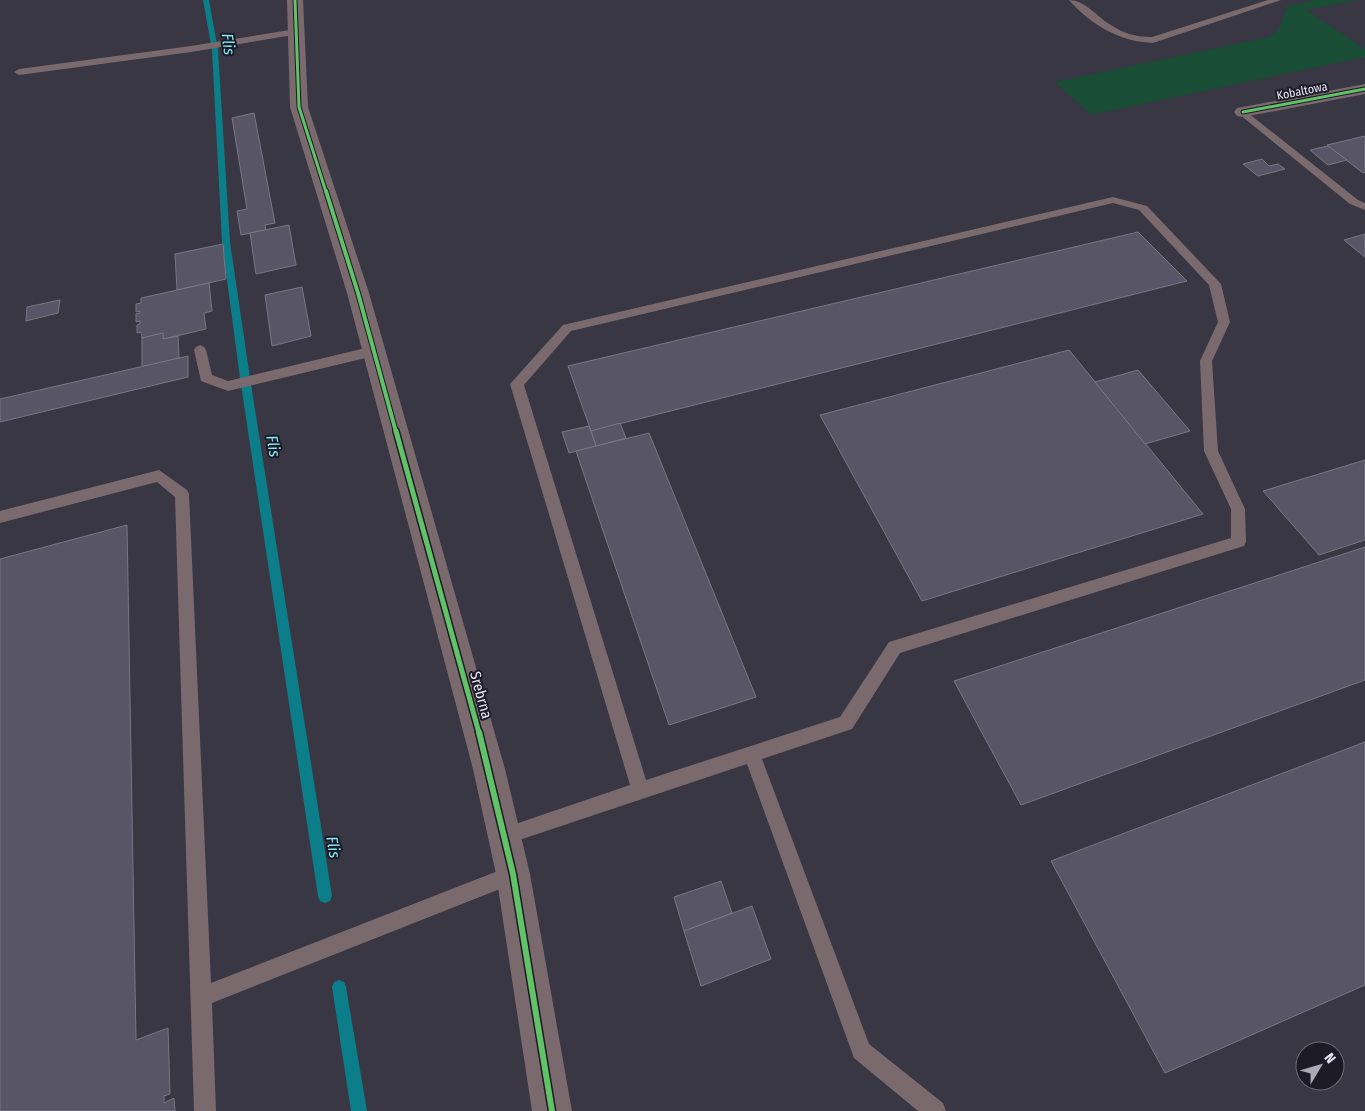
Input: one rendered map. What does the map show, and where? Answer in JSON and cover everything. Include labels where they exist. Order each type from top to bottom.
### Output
[{"type":"street","name":"Srebrna","points":[[295,0],[299,107],[358,293],[486,759],[513,874],[552,1111]]},
{"type":"street","name":"Kobaltowa","points":[[1244,112],[1365,89]]},
{"type":"lane","points":[[1073,0],[1110,30],[1119,35],[1141,41],[1152,40],[1277,0]]},
{"type":"lane","points":[[19,72],[198,48],[296,32]]},
{"type":"lane","points":[[1244,112],[1365,207]]},
{"type":"lane","points":[[504,836],[752,755],[846,723],[895,647],[1239,542],[1238,509],[1211,451],[1206,361],[1224,322],[1215,284],[1143,208],[1113,200],[567,328],[517,384],[641,791]]},
{"type":"lane","points":[[200,350],[206,378],[228,386],[374,351]]},
{"type":"lane","points":[[0,517],[159,476],[182,494],[205,1111]]},
{"type":"lane","points":[[752,755],[861,1051],[935,1111]]},
{"type":"lane","points":[[202,997],[513,874]]},
{"type":"green space","points":[[1314,0],[1358,0],[1306,10],[1365,49],[1365,57],[1091,115],[1055,82],[1269,37],[1278,30],[1288,6]]},
{"type":"building","points":[[254,113],[275,223],[265,225],[266,230],[241,235],[237,211],[247,209],[232,118]]},
{"type":"building","points":[[1365,136],[1365,172],[1363,173],[1327,145]]},
{"type":"building","points":[[1328,146],[1347,160],[1328,165],[1310,150]]},
{"type":"building","points":[[1262,159],[1269,166],[1278,164],[1285,169],[1258,176],[1243,164]]},
{"type":"building","points":[[289,225],[296,265],[256,274],[250,233]]},
{"type":"building","points":[[1138,232],[1187,281],[591,431],[568,366]]},
{"type":"building","points":[[1365,234],[1365,257],[1344,240]]},
{"type":"building","points":[[223,244],[226,279],[177,290],[175,254]]},
{"type":"building","points":[[209,283],[212,311],[204,313],[206,329],[163,339],[163,333],[142,338],[141,332],[137,333],[137,325],[140,324],[140,321],[136,322],[136,314],[140,313],[140,311],[136,312],[136,304],[141,303],[141,298]]},
{"type":"building","points":[[302,287],[311,336],[272,346],[265,295]]},
{"type":"building","points":[[60,300],[58,313],[26,321],[27,307]]},
{"type":"building","points":[[163,333],[163,339],[178,336],[179,358],[142,367],[142,338]]},
{"type":"building","points":[[1069,350],[1203,514],[922,601],[820,415]]},
{"type":"building","points":[[188,356],[188,377],[0,422],[0,399]]},
{"type":"building","points":[[1138,370],[1190,431],[1145,444],[1095,382]]},
{"type":"building","points":[[620,423],[626,438],[596,446],[591,431]]},
{"type":"building","points":[[589,426],[596,446],[569,453],[562,432]]},
{"type":"building","points":[[649,433],[756,697],[669,725],[576,451]]},
{"type":"building","points":[[1365,460],[1365,540],[1319,555],[1263,491]]},
{"type":"building","points":[[127,525],[136,1040],[168,1028],[170,1094],[164,1096],[164,1103],[174,1098],[175,1111],[0,1111],[0,559]]},
{"type":"building","points":[[1365,547],[1365,680],[1021,805],[954,681]]},
{"type":"building","points":[[1365,742],[1365,985],[1165,1073],[1051,861]]},
{"type":"building","points":[[721,881],[732,913],[684,931],[674,897]]},
{"type":"building","points":[[752,906],[771,959],[701,986],[684,931]]},
{"type":"waterway","name":"Flis","points":[[206,0],[215,50],[226,242],[245,378],[325,896]]},
{"type":"waterway","name":"Flis","points":[[339,987],[359,1111]]},
{"type":"cycle path","points":[[295,0],[299,107],[358,293],[489,769],[513,874],[552,1111]]},
{"type":"cycle path","points":[[1243,112],[1365,89]]}]
